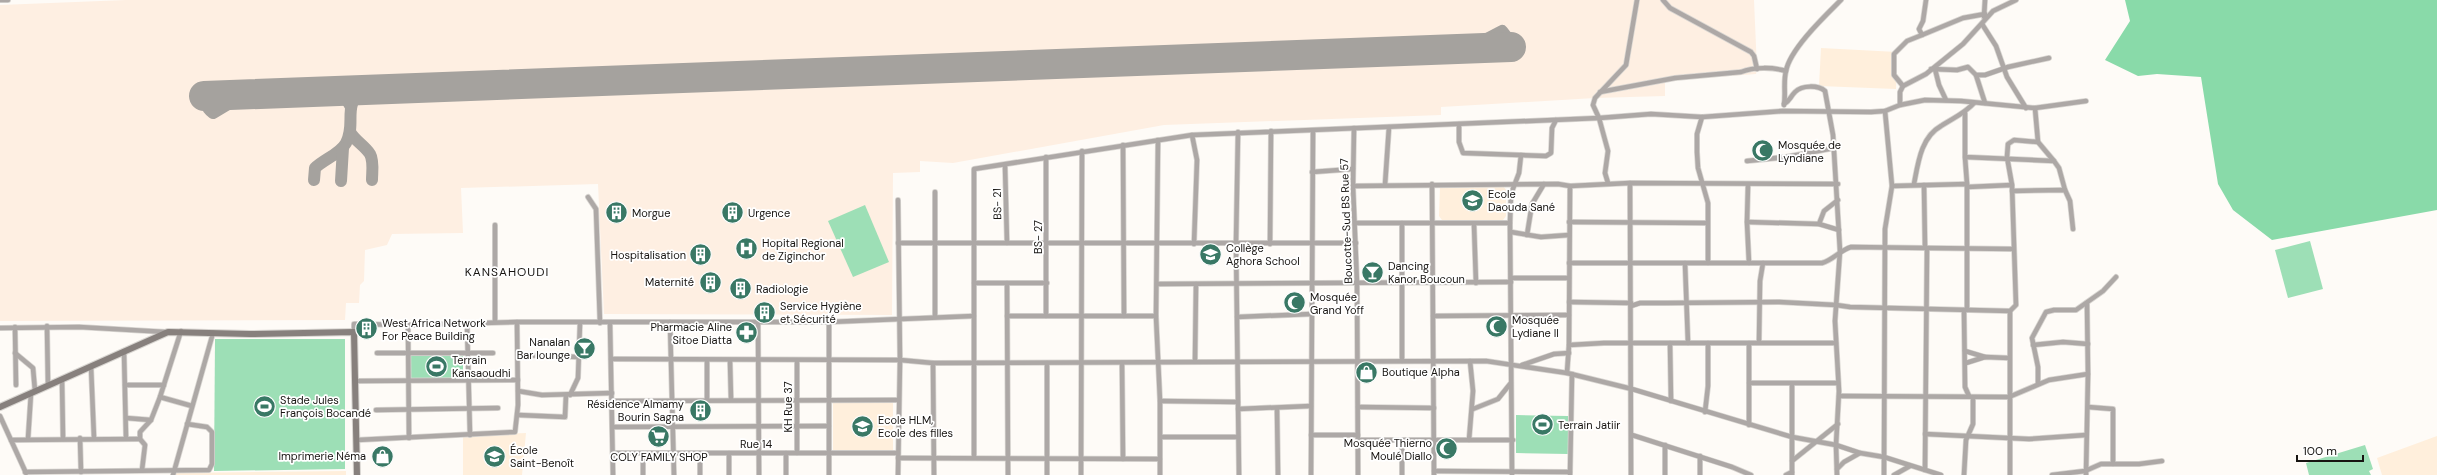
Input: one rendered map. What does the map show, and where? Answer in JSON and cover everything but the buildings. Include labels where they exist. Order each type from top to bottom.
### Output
[{"type":"main road","points":[[0,408],[168,332],[354,332],[357,440],[356,475]]},
{"type":"street","points":[[0,0],[8,0]]},
{"type":"street","points":[[1608,184],[1605,173],[1608,151],[1599,118],[1593,105],[1595,98],[1626,65],[1637,0]]},
{"type":"street","points":[[1663,0],[1670,8],[1751,52],[1754,56],[1757,69]]},
{"type":"street","points":[[1783,111],[1786,71],[1806,37],[1841,0]]},
{"type":"street","points":[[1922,35],[1919,28],[1923,21],[1926,0]]},
{"type":"street","points":[[1985,0],[1985,14],[1982,23],[1996,46],[2004,68],[2026,108]]},
{"type":"street","points":[[1900,105],[1900,92],[1903,86],[1933,69],[1963,44],[1996,9],[2016,0]]},
{"type":"street","points":[[1903,86],[1894,75],[1894,54],[1906,41],[1963,18],[1985,14]]},
{"type":"street","points":[[1976,75],[1985,76],[2004,68],[2049,58]]},
{"type":"street","points":[[1933,69],[1957,70],[1968,67],[1976,75],[1985,103]]},
{"type":"street","points":[[1600,92],[1675,78],[1736,73],[1757,69],[1786,71]]},
{"type":"street","points":[[1933,69],[1938,85],[1946,100]]},
{"type":"street","points":[[1784,104],[1795,92],[1814,87],[1825,91],[1829,112],[1838,184],[1840,250],[1836,305],[1836,343],[1839,396],[1836,445],[1837,475]]},
{"type":"street","points":[[974,457],[974,169],[1192,135],[1238,132],[1312,131],[1599,118],[1651,114],[1702,117],[1783,111],[1885,111],[1900,105],[1925,100],[1985,103],[2026,108],[2086,101]]},
{"type":"street","points":[[1914,184],[1927,138],[1941,126],[1965,112],[1974,103]]},
{"type":"street","points":[[2035,108],[2038,142],[2059,168],[2071,205],[2073,229]]},
{"type":"street","points":[[1884,475],[1886,308],[1884,247],[1886,212],[1892,186],[1885,111]]},
{"type":"street","points":[[1964,475],[1965,445],[1973,424],[1971,397],[1965,387],[1965,310],[1968,249],[1965,112]]},
{"type":"street","points":[[1702,117],[1697,134],[1698,168],[1708,203],[1708,263]]},
{"type":"street","points":[[1459,124],[1459,142],[1463,153],[1550,155],[1552,128],[1556,120]]},
{"type":"street","points":[[1385,185],[1389,127]]},
{"type":"street","name":"Boucotte-Sud BS Rue 57","points":[[1354,128],[1352,186],[1356,243],[1359,361],[1358,475]]},
{"type":"street","points":[[1270,244],[1271,131]]},
{"type":"street","points":[[1311,475],[1312,131]]},
{"type":"street","points":[[1238,132],[1236,361],[1239,475]]},
{"type":"street","points":[[1192,135],[1197,160],[1194,244]]},
{"type":"street","points":[[1158,140],[1156,316],[1161,437],[1160,475]]},
{"type":"street","points":[[2010,475],[2010,311],[2016,305],[2012,188],[2007,157],[2008,144],[2010,141],[2014,140],[2038,142]]},
{"type":"street","points":[[1123,145],[1122,244],[1124,316]]},
{"type":"street","points":[[1747,160],[1786,157],[1834,148]]},
{"type":"street","points":[[1081,475],[1083,363],[1082,151]]},
{"type":"street","points":[[1512,473],[1513,440],[1510,384],[1510,223],[1511,194],[1515,184],[1521,155]]},
{"type":"street","name":"BS- 27","points":[[1046,157],[1046,316]]},
{"type":"street","points":[[1965,157],[2007,157],[2054,161]]},
{"type":"street","name":"BS- 21","points":[[1005,165],[1007,243]]},
{"type":"street","points":[[1312,172],[1353,169]]},
{"type":"street","points":[[1352,186],[1432,184],[1558,184],[1570,186],[1630,183],[1748,185],[1838,184]]},
{"type":"street","points":[[1630,183],[1630,343],[1632,390],[1631,475]]},
{"type":"street","points":[[1432,184],[1434,473],[1570,473],[1570,186]]},
{"type":"street","points":[[1527,235],[1532,204],[1544,184]]},
{"type":"street","points":[[1892,186],[1924,184],[2066,190]]},
{"type":"street","points":[[1924,184],[1926,247],[1924,397],[1925,470]]},
{"type":"street","points":[[1748,185],[1747,222],[1749,263]]},
{"type":"street","points":[[935,192],[935,317]]},
{"type":"street","points":[[588,197],[596,209],[600,323]]},
{"type":"street","points":[[898,200],[898,320],[900,360],[898,400],[898,475]]},
{"type":"street","points":[[1819,224],[1824,211],[1838,200]]},
{"type":"street","points":[[1570,222],[1707,223]]},
{"type":"street","points":[[1747,222],[1819,224],[1839,230]]},
{"type":"street","points":[[1355,223],[1510,223]]},
{"type":"street","points":[[1402,223],[1402,361]]},
{"type":"street","points":[[1474,224],[1476,283]]},
{"type":"street","points":[[495,225],[495,322]]},
{"type":"street","points":[[1511,232],[1550,237],[1570,235]]},
{"type":"street","points":[[898,243],[1157,245],[1356,243]]},
{"type":"street","points":[[1569,263],[1822,263],[1834,258],[1840,250],[1851,247],[2013,249]]},
{"type":"street","points":[[1685,263],[1688,343]]},
{"type":"street","points":[[1760,342],[1760,303],[1763,263]]},
{"type":"street","points":[[2038,384],[2038,367],[2033,345],[2033,332],[2046,312],[2054,310],[2076,310],[2087,303],[2116,277]]},
{"type":"street","points":[[1157,284],[1476,283],[1569,278]]},
{"type":"street","points":[[974,283],[1047,283]]},
{"type":"street","points":[[1007,283],[1008,475]]},
{"type":"street","points":[[1196,284],[1196,361]]},
{"type":"street","points":[[1569,302],[1631,304],[1760,303],[1836,305],[1850,307],[1925,310],[2010,311]]},
{"type":"street","points":[[2086,473],[2088,407],[2087,303]]},
{"type":"street","points":[[1237,317],[1312,314]]},
{"type":"street","points":[[1433,316],[1569,315]]},
{"type":"street","points":[[354,332],[354,324],[408,325],[495,322],[828,322],[974,316]]},
{"type":"street","points":[[1007,316],[1156,316]]},
{"type":"street","points":[[758,321],[759,475]]},
{"type":"street","points":[[357,440],[514,433],[518,415],[517,322]]},
{"type":"street","points":[[670,322],[674,427],[674,475]]},
{"type":"street","points":[[828,322],[829,475]]},
{"type":"street","points":[[518,415],[565,418],[568,395],[578,378],[580,323]]},
{"type":"street","points":[[610,323],[613,475]]},
{"type":"street","points":[[467,324],[470,435]]},
{"type":"street","points":[[408,325],[410,438]]},
{"type":"street","points":[[47,326],[48,385]]},
{"type":"street","points":[[0,328],[47,326],[168,332]]},
{"type":"street","points":[[15,327],[16,385]]},
{"type":"street","points":[[142,470],[145,445],[140,439],[140,432],[151,420],[181,331]]},
{"type":"street","points":[[173,472],[213,333]]},
{"type":"street","points":[[1569,345],[1760,342],[1836,343]]},
{"type":"street","points":[[2033,345],[2063,342],[2088,344]]},
{"type":"street","points":[[1670,343],[1671,401]]},
{"type":"street","points":[[1705,412],[1708,386],[1708,343]]},
{"type":"street","points":[[1749,343],[1749,425]]},
{"type":"street","points":[[124,351],[126,438]]},
{"type":"street","points":[[1966,351],[1985,357],[2009,358]]},
{"type":"street","points":[[15,353],[33,368],[33,392],[28,439]]},
{"type":"street","points":[[377,353],[493,353]]},
{"type":"street","points":[[1522,365],[1554,354],[1569,353]]},
{"type":"street","points":[[518,355],[579,357]]},
{"type":"street","points":[[1966,363],[1985,357]]},
{"type":"street","points":[[611,360],[900,360],[933,364],[974,362],[1122,363],[1196,361],[1470,361],[1522,365],[1570,374],[1632,390],[1792,437],[1836,445],[1860,453],[1884,457],[1942,475]]},
{"type":"street","points":[[707,360],[707,400]]},
{"type":"street","points":[[730,361],[731,399]]},
{"type":"street","name":"KH Rue 37","points":[[797,361],[797,453]]},
{"type":"street","points":[[1469,440],[1470,417],[1473,409],[1470,361]]},
{"type":"street","points":[[1047,363],[1047,475]]},
{"type":"street","points":[[1122,363],[1122,459]]},
{"type":"street","points":[[933,364],[934,475]]},
{"type":"street","points":[[91,366],[94,438]]},
{"type":"street","points":[[1839,396],[1886,395],[1924,397],[2009,397],[2038,384],[2058,378],[2088,374]]},
{"type":"street","points":[[62,379],[63,438]]},
{"type":"street","points":[[355,381],[518,380]]},
{"type":"street","points":[[1749,383],[1838,383]]},
{"type":"street","points":[[1473,409],[1498,399],[1510,384]]},
{"type":"street","points":[[1786,475],[1792,473],[1790,388],[1792,384]]},
{"type":"street","points":[[125,385],[164,385]]},
{"type":"street","points":[[518,391],[542,395],[612,393]]},
{"type":"street","points":[[160,397],[192,406]]},
{"type":"street","points":[[612,401],[731,399],[898,400]]},
{"type":"street","points":[[1160,401],[1238,402]]},
{"type":"street","points":[[1238,409],[1277,409],[1311,406]]},
{"type":"street","points":[[1358,407],[1434,408]]},
{"type":"street","points":[[2088,407],[2113,409],[2113,464]]},
{"type":"street","points":[[376,410],[498,408]]},
{"type":"street","points":[[1277,409],[1278,475]]},
{"type":"street","points":[[0,416],[26,474],[81,472],[132,473],[142,470],[173,472],[208,471],[211,468],[212,432],[207,427],[187,424]]},
{"type":"street","points":[[126,418],[151,420]]},
{"type":"street","points":[[1792,462],[1838,424]]},
{"type":"street","points":[[613,427],[829,426]]},
{"type":"street","points":[[1925,434],[2029,439],[2086,435]]},
{"type":"street","points":[[1311,435],[1402,440],[1513,440]]},
{"type":"street","points":[[1632,435],[1700,456],[1749,475]]},
{"type":"street","points":[[1161,437],[1238,437]]},
{"type":"street","points":[[11,440],[63,438],[140,439]]},
{"type":"street","points":[[80,438],[81,472]]},
{"type":"street","points":[[1402,440],[1402,475]]},
{"type":"street","points":[[1665,445],[1665,475]]},
{"type":"street","points":[[643,453],[643,475]]},
{"type":"street","points":[[700,453],[700,475]]},
{"type":"street","points":[[729,453],[729,475]]},
{"type":"street","points":[[786,453],[786,475]]},
{"type":"street","name":"Rue 14","points":[[613,454],[829,453],[898,455],[934,458],[1160,458]]},
{"type":"street","points":[[1837,469],[1844,462],[1860,453]]},
{"type":"street","points":[[1700,456],[1700,475]]},
{"type":"street","points":[[2052,475],[2086,473],[2093,466],[2139,464],[2162,461]]},
{"type":"street","points":[[1894,475],[1910,466]]},
{"type":"shaded area","points":[[126,0],[1754,0],[1757,69],[1756,74],[1665,81],[1665,96],[1595,98],[1441,107],[1441,115],[1164,125],[953,163],[920,161],[920,172],[893,173],[892,315],[604,314],[598,184],[461,188],[463,233],[392,234],[387,245],[365,250],[364,281],[360,285],[359,303],[346,303],[345,320],[0,321],[0,5]]},
{"type":"shaded area","points":[[1821,48],[1897,52],[1896,89],[1819,86]]},
{"type":"shaded area","name":"Ecole Daouda Sané","points":[[1503,186],[1506,190],[1506,216],[1503,220],[1442,220],[1439,216],[1440,187]]},
{"type":"shaded area","name":"Ecole HLM, Ecole des filles","points":[[833,402],[893,402],[893,450],[833,450]]},
{"type":"shaded area","name":"École Saint-Benoît","points":[[526,433],[522,475],[463,475],[463,436]]},
{"type":"shaded area","points":[[2437,436],[2437,475],[2382,475],[2377,458]]},
{"type":"shaded area","points":[[346,471],[346,475],[175,475],[176,473]]},
{"type":"green space","points":[[2125,0],[2437,0],[2437,210],[2272,240],[2233,210],[2218,184],[2201,77],[2157,74],[2138,76],[2105,60],[2130,21]]},
{"type":"green space","points":[[865,205],[889,262],[853,277],[828,221]]},
{"type":"green space","points":[[2310,241],[2323,289],[2288,298],[2275,250]]},
{"type":"green space","points":[[215,339],[345,339],[345,469],[214,471]]},
{"type":"green space","name":"Terrain Kansaoudhi","points":[[409,355],[463,355],[463,378],[409,378]]},
{"type":"green space","name":"Terrain Jatiir","points":[[1516,415],[1568,416],[1568,454],[1516,453]]},
{"type":"green space","points":[[2365,445],[2373,469],[2369,471],[2371,475],[2309,475],[2306,463]]},
{"type":"taxiway","points":[[1461,49],[1479,43],[1502,31],[1509,40],[1505,50],[1499,53],[1490,52],[1481,48]]},
{"type":"taxiway","points":[[230,95],[221,90],[210,92],[207,98],[208,108],[213,113],[243,95]]},
{"type":"taxiway","points":[[314,180],[315,168],[340,150],[346,143],[349,136],[350,114],[353,101],[357,95],[364,90]]},
{"type":"taxiway","points":[[333,91],[345,97],[351,107]]},
{"type":"taxiway","points":[[350,132],[370,154],[372,163],[372,180]]},
{"type":"taxiway","points":[[341,181],[343,148]]},
{"type":"runway","points":[[204,96],[1511,47]]},
{"type":"place","name":"Mosquée de Lyndiane","points":[[1762,151]]},
{"type":"place","name":"Ecole Daouda Sané","points":[[1473,200]]},
{"type":"place","name":"Morgue","points":[[616,213]]},
{"type":"place","name":"Urgence","points":[[733,213]]},
{"type":"place","name":"Hopital Regional de Ziginchor","points":[[747,249]]},
{"type":"place","name":"Collège Aghora School","points":[[1211,254]]},
{"type":"place","name":"Hospitalisation","points":[[701,255]]},
{"type":"place","name":"Dancing Kanor Boucoun","points":[[1373,272]]},
{"type":"place","name":"Maternité","points":[[710,282]]},
{"type":"place","name":"Radiologie","points":[[740,289]]},
{"type":"place","name":"Mosquée Grand Yoff","points":[[1295,303]]},
{"type":"place","name":"Service Hygiène et Sécurité","points":[[764,312]]},
{"type":"place","name":"Mosquée Lydiane II","points":[[1497,326]]},
{"type":"place","name":"West Africa Network For Peace Building","points":[[366,329]]},
{"type":"place","name":"Pharmacie Aline Sitoe Diatta","points":[[747,333]]},
{"type":"place","name":"Nanalan Bar lounge","points":[[585,348]]},
{"type":"place","name":"Terrain Kansaoudhi","points":[[436,366]]},
{"type":"place","name":"Boutique Alpha","points":[[1367,372]]},
{"type":"place","name":"Stade Jules François Bocandé","points":[[264,406]]},
{"type":"place","name":"Résidence Almamy Bourin Sagna","points":[[700,410]]},
{"type":"place","name":"Terrain Jatiir","points":[[1542,425]]},
{"type":"place","name":"Ecole HLM, Ecole des filles","points":[[863,426]]},
{"type":"place","name":"COLY FAMILY SHOP","points":[[659,437]]},
{"type":"place","name":"Mosquée Thierno Moulé Diallo","points":[[1447,449]]},
{"type":"place","name":"Imprimerie Néma","points":[[382,456]]},
{"type":"place","name":"École Saint-Benoît","points":[[494,456]]},
{"type":"district","name":"KANSAHOUDI","points":[[507,272]]}]
